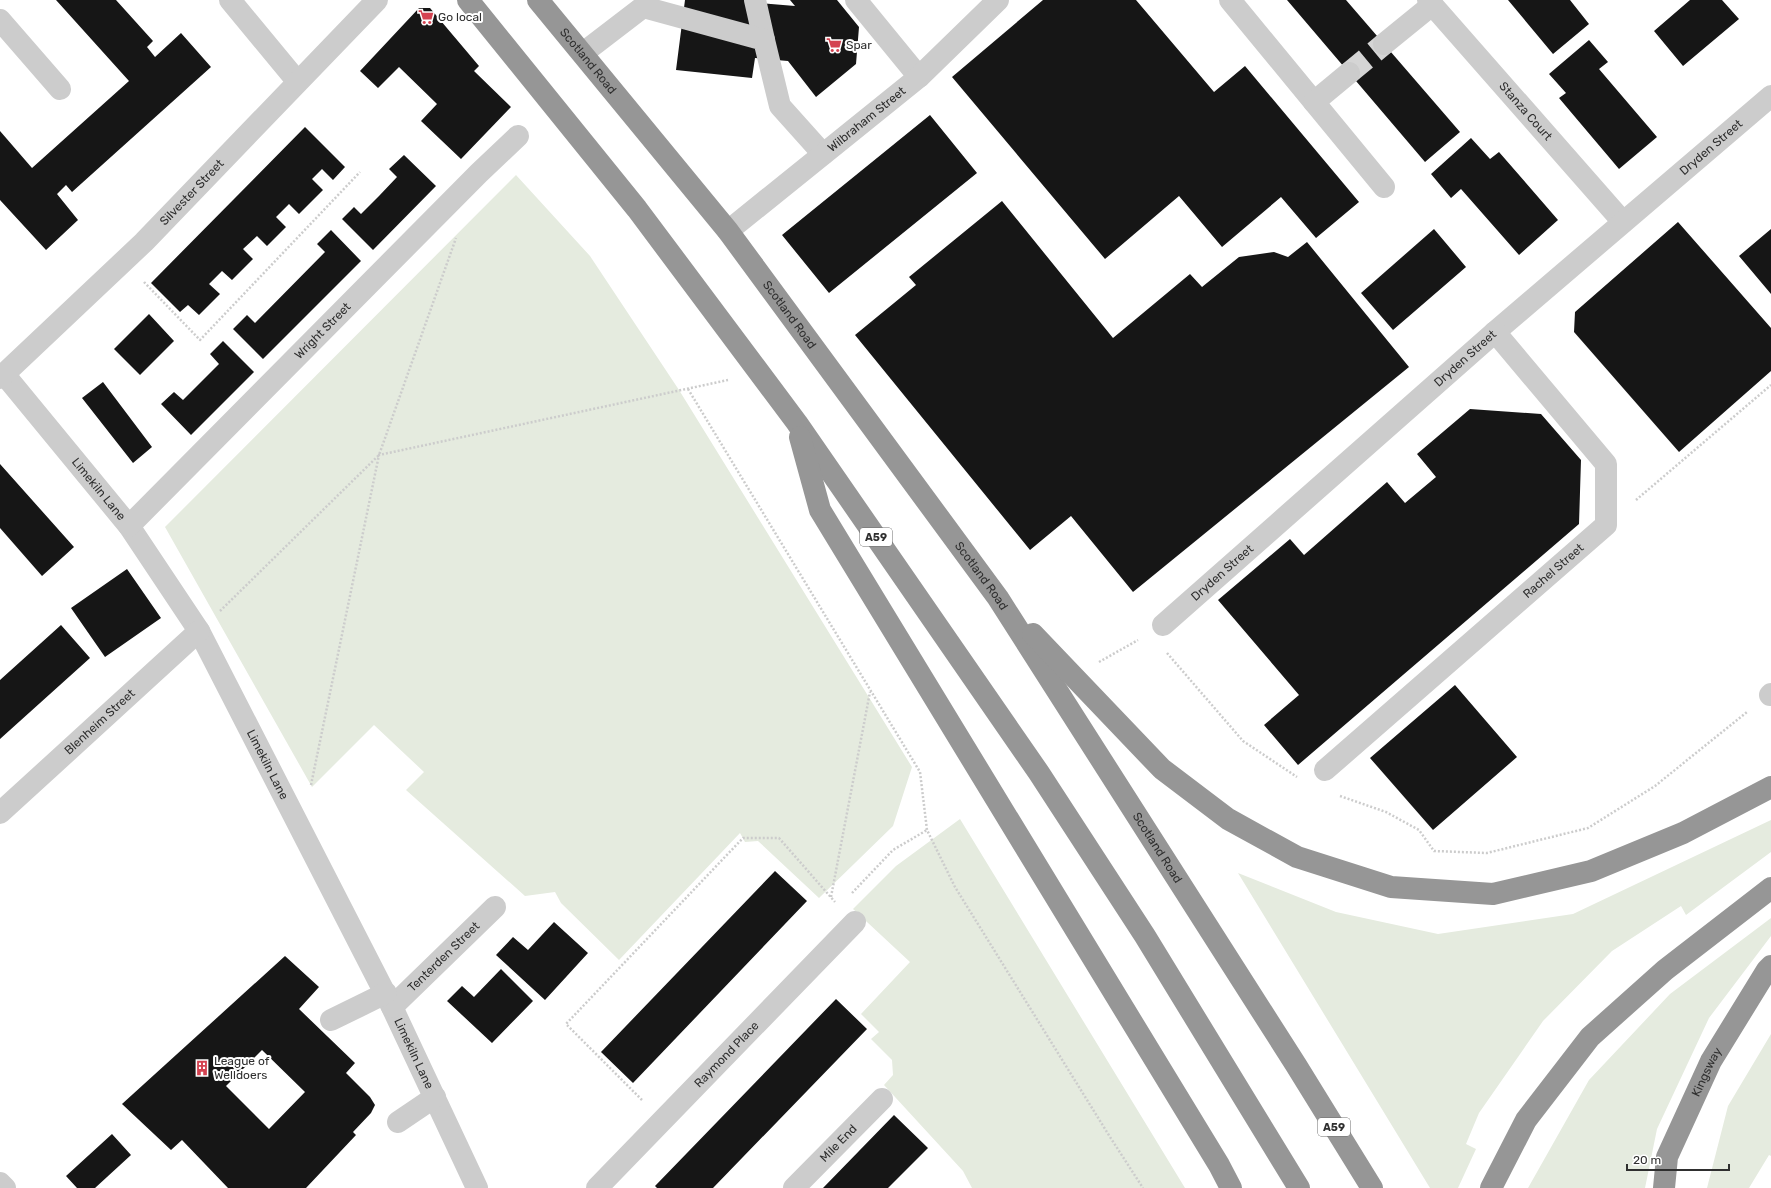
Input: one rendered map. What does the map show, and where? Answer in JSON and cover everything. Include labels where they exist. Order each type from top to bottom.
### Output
[{"type":"highway","name":"A59","points":[[468,0],[637,209],[797,422],[1039,773],[1145,936],[1299,1188]]},
{"type":"highway","name":"Scotland Road","points":[[538,0],[728,231],[998,598],[1292,1059],[1372,1188]]},
{"type":"highway","points":[[797,422],[820,510],[1215,1158],[1231,1188]]},
{"type":"highway","points":[[998,598],[1162,769],[1228,819],[1297,857],[1391,887],[1493,894],[1591,871],[1683,833],[1771,787]]},
{"type":"highway","points":[[1491,1188],[1526,1120],[1590,1037],[1665,970],[1771,888]]},
{"type":"highway","name":"Kingsway","points":[[1664,1188],[1668,1157],[1711,1060],[1767,970],[1771,966]]},
{"type":"street","points":[[230,0],[297,81]]},
{"type":"street","name":"Silvester Street","points":[[2,376],[124,261],[377,0]]},
{"type":"street","points":[[755,0],[780,106],[824,154]]},
{"type":"street","points":[[856,0],[919,77]]},
{"type":"street","name":"Wilbraham Street","points":[[728,231],[919,77],[998,0]]},
{"type":"street","points":[[1230,0],[1384,187]]},
{"type":"street","points":[[583,53],[642,3],[764,40]]},
{"type":"street","points":[[1384,44],[1437,4]]},
{"type":"street","name":"Stanza Court","points":[[1437,4],[1623,222]]},
{"type":"street","points":[[0,20],[60,89]]},
{"type":"street","points":[[1314,102],[1349,73]]},
{"type":"street","name":"Dryden Street","points":[[1156,629],[1495,332],[1771,96]]},
{"type":"street","name":"Wright Street","points":[[129,526],[518,136]]},
{"type":"street","points":[[1495,332],[1606,464],[1606,525]]},
{"type":"street","name":"Limekiln Lane","points":[[2,376],[129,526],[199,631],[389,1000],[477,1188]]},
{"type":"street","name":"Rachel Street","points":[[1325,770],[1606,525]]},
{"type":"street","name":"Blenheim Street","points":[[0,813],[199,631]]},
{"type":"street","name":"Tenterden Street","points":[[331,1020],[389,1000],[495,907]]},
{"type":"street","name":"Raymond Place","points":[[609,1183],[663,1120],[855,922]]},
{"type":"street","points":[[398,1122],[435,1097]]},
{"type":"street","name":"Mile End","points":[[794,1188],[882,1099]]},
{"type":"street","points":[[0,1183],[4,1188]]},
{"type":"path","points":[[124,261],[200,340],[360,172]]},
{"type":"path","points":[[302,830],[380,455],[458,232]]},
{"type":"path","points":[[199,631],[380,455],[761,373]]},
{"type":"path","points":[[1606,525],[1771,385]]},
{"type":"path","points":[[688,389],[920,772],[927,830],[955,887],[1110,1137],[1144,1188]]},
{"type":"path","points":[[1073,676],[1156,629],[1243,741],[1307,784],[1325,770]]},
{"type":"path","points":[[831,898],[871,691]]},
{"type":"path","points":[[1336,794],[1386,812],[1420,830],[1434,851],[1487,853],[1588,828],[1655,786],[1770,694]]},
{"type":"path","points":[[839,907],[893,850],[927,830]]},
{"type":"path","points":[[663,1120],[566,1024],[743,838],[780,838],[839,907],[855,922]]},
{"type":"shaded area","points":[[516,175],[590,256],[679,390],[912,767],[893,826],[819,898],[758,841],[745,842],[740,833],[619,960],[561,903],[555,892],[525,896],[406,790],[424,772],[374,725],[312,787],[165,527]]},
{"type":"shaded area","points":[[960,819],[1185,1188],[972,1188],[963,1171],[884,1085],[893,1075],[892,1060],[871,1039],[879,1032],[861,1014],[910,962],[853,909],[896,866]]},
{"type":"shaded area","points":[[1771,820],[1771,852],[1686,915],[1681,906],[1612,951],[1543,1021],[1479,1113],[1466,1144],[1476,1149],[1458,1188],[1430,1188],[1238,873],[1336,912],[1438,934],[1573,914]]},
{"type":"shaded area","points":[[1771,918],[1771,936],[1709,1018],[1657,1129],[1645,1188],[1528,1188],[1589,1080],[1670,994]]},
{"type":"shaded area","points":[[1771,1034],[1771,1156],[1769,1155],[1749,1188],[1707,1188],[1728,1106]]},
{"type":"building","points":[[56,0],[116,0],[153,41],[147,47],[155,57],[181,33],[211,67],[72,192],[66,185],[57,194],[78,220],[46,250],[0,200],[0,131],[32,168],[129,81]]},
{"type":"building","points":[[685,0],[759,0],[759,3],[795,6],[790,0],[837,0],[859,27],[856,64],[816,97],[788,61],[755,58],[752,78],[676,70]]},
{"type":"building","points":[[1043,0],[1136,0],[1214,92],[1245,66],[1359,202],[1316,238],[1281,197],[1222,247],[1179,196],[1105,259],[952,77]]},
{"type":"building","points":[[1287,0],[1346,0],[1460,132],[1425,162]]},
{"type":"building","points":[[1508,0],[1570,0],[1589,24],[1553,54]]},
{"type":"building","points":[[1690,0],[1722,0],[1739,19],[1683,66],[1654,31]]},
{"type":"building","points":[[419,8],[430,8],[479,66],[474,71],[511,107],[461,159],[421,121],[437,104],[399,67],[378,88],[360,71]]},
{"type":"building","points":[[1589,40],[1608,62],[1599,69],[1657,137],[1619,169],[1559,98],[1566,93],[1549,74]]},
{"type":"building","points":[[930,115],[977,173],[829,293],[782,235]]},
{"type":"building","points":[[305,127],[345,167],[333,180],[322,169],[312,179],[323,190],[299,214],[289,204],[276,217],[286,227],[267,246],[257,236],[243,249],[253,259],[232,280],[222,271],[209,284],[220,294],[199,315],[188,305],[180,312],[151,283]]},
{"type":"building","points":[[1471,138],[1490,159],[1499,152],[1558,220],[1519,255],[1461,189],[1451,198],[1431,174]]},
{"type":"building","points":[[404,155],[436,186],[373,250],[342,219],[354,207],[361,214],[379,196],[397,177],[389,169]]},
{"type":"building","points":[[1002,201],[1113,338],[1190,274],[1202,287],[1239,257],[1274,252],[1288,257],[1307,242],[1409,367],[1133,592],[1071,516],[1030,550],[855,335],[916,285],[909,277]]},
{"type":"building","points":[[1678,222],[1771,328],[1771,371],[1679,452],[1574,332],[1575,312]]},
{"type":"building","points":[[1434,229],[1466,267],[1393,330],[1361,293]]},
{"type":"building","points":[[1771,229],[1771,294],[1739,256]]},
{"type":"building","points":[[331,230],[361,261],[263,359],[233,329],[247,315],[255,323],[325,252],[317,244]]},
{"type":"building","points":[[149,314],[174,341],[140,375],[114,349]]},
{"type":"building","points":[[223,341],[254,372],[191,435],[161,404],[174,392],[183,400],[219,364],[210,354]]},
{"type":"building","points":[[103,382],[152,447],[133,463],[82,398]]},
{"type":"building","points":[[1470,409],[1541,414],[1581,460],[1579,524],[1298,765],[1264,725],[1299,695],[1218,600],[1290,539],[1304,555],[1387,482],[1405,503],[1436,477],[1417,454]]},
{"type":"building","points":[[0,464],[74,547],[42,576],[0,528]]},
{"type":"building","points":[[127,569],[161,618],[105,657],[71,608]]},
{"type":"building","points":[[61,625],[90,658],[0,739],[0,680]]},
{"type":"building","points":[[1455,685],[1517,757],[1433,830],[1370,758]]},
{"type":"building","points":[[775,871],[807,901],[633,1083],[601,1052]]},
{"type":"building","points":[[554,922],[588,953],[545,1000],[496,955],[513,937],[528,950]]},
{"type":"building","name":"League of Welldoers","points":[[285,956],[319,987],[299,1009],[355,1063],[346,1073],[370,1097],[375,1105],[371,1113],[353,1132],[356,1135],[306,1188],[228,1188],[182,1140],[171,1150],[122,1104]],"holes":[[[262,1050],[305,1092],[269,1129],[226,1086]]]},
{"type":"building","points":[[501,969],[533,1001],[492,1043],[447,1001],[462,986],[474,997]]},
{"type":"building","points":[[836,999],[867,1029],[713,1188],[657,1188],[655,1186]]},
{"type":"building","points":[[894,1115],[928,1148],[888,1188],[823,1188]]},
{"type":"building","points":[[112,1134],[131,1155],[95,1188],[77,1188],[66,1176]]},
{"type":"tunnel","points":[[1349,73],[1384,44]]},
{"type":"place","name":"Go local","points":[[426,17]]},
{"type":"place","name":"Spar","points":[[834,45]]},
{"type":"place","name":"League of Welldoers","points":[[202,1068]]}]
